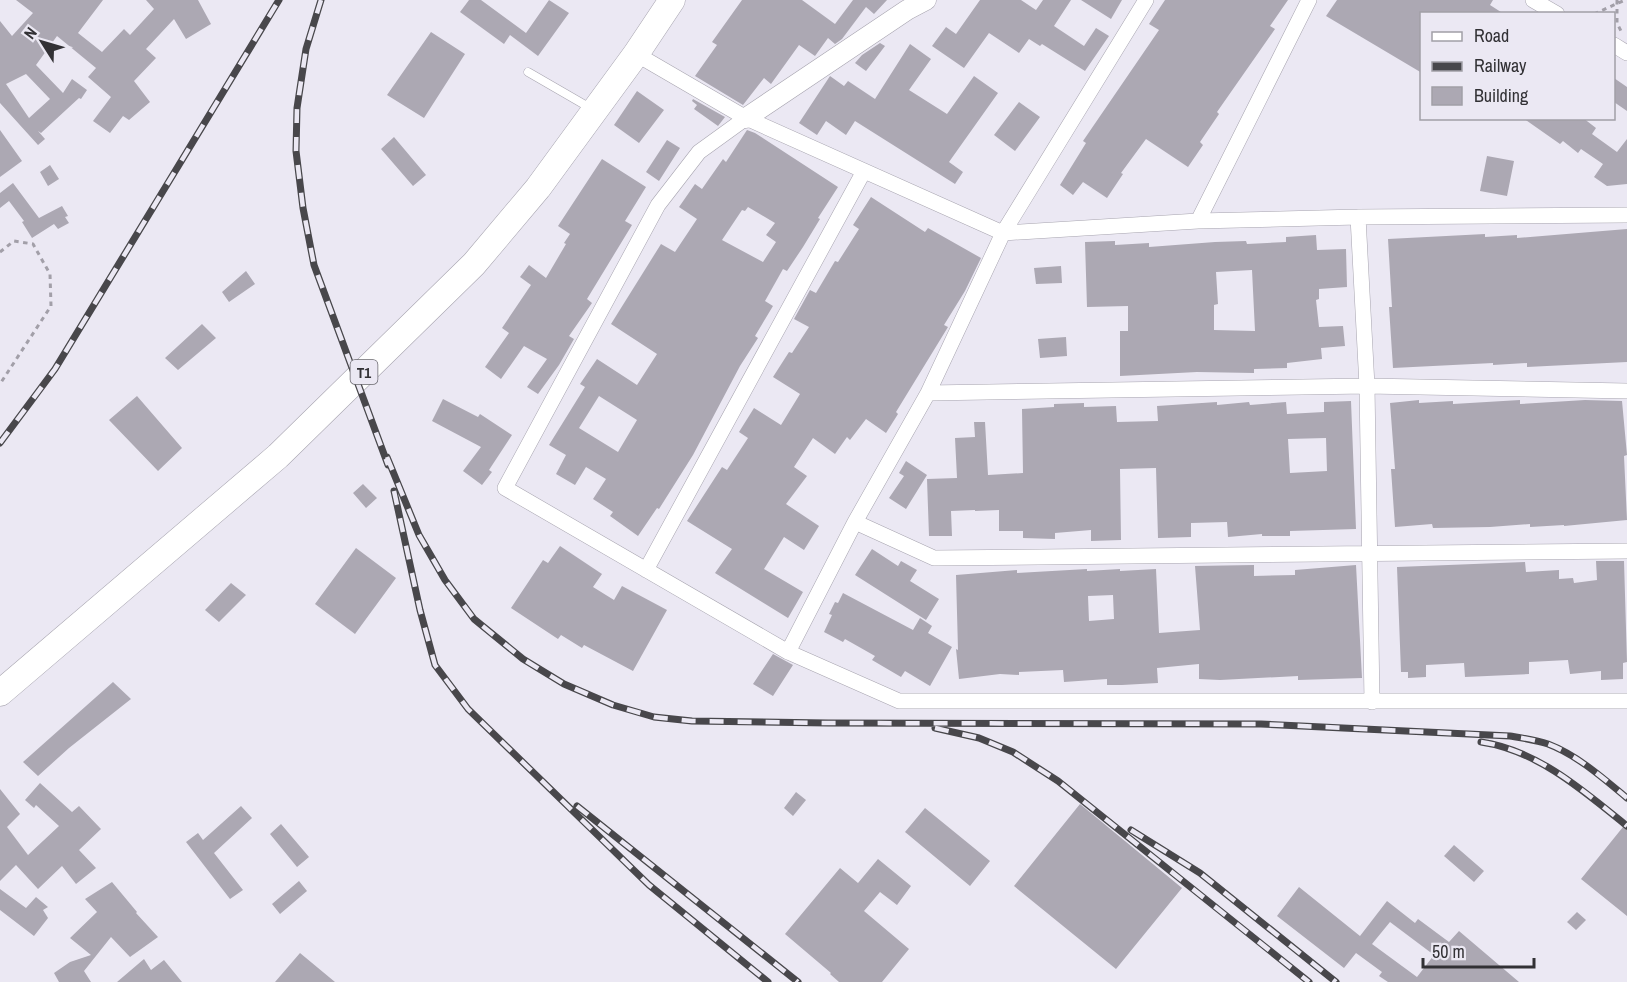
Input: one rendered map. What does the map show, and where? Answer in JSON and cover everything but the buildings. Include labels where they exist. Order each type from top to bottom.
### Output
[{"type":"highway","name":"T1","points":[[0,693],[278,456],[474,264],[538,188],[636,54],[672,0]]},
{"type":"street","points":[[926,0],[907,10],[699,152],[658,205],[505,488],[788,652],[899,701],[1627,701]]},
{"type":"street","points":[[788,652],[855,522],[928,393],[1003,233],[1146,0]]},
{"type":"street","points":[[1198,221],[1309,0]]},
{"type":"street","points":[[1533,0],[1554,12]]},
{"type":"street","points":[[1618,39],[1627,53]]},
{"type":"street","points":[[636,54],[746,118],[1003,233],[1198,221],[1358,217],[1627,216]]},
{"type":"street","points":[[646,570],[864,171]]},
{"type":"street","points":[[1358,217],[1367,386],[1372,702]]},
{"type":"street","points":[[928,393],[1367,386],[1627,391]]},
{"type":"street","points":[[855,522],[934,558],[1627,551]]},
{"type":"lane","points":[[528,72],[594,110]]},
{"type":"path","points":[[1598,12],[1625,0]]},
{"type":"path","points":[[1617,2],[1618,39]]},
{"type":"path","points":[[0,252],[14,241],[33,244],[50,273],[51,306],[0,384]]},
{"type":"railway","points":[[0,443],[55,369],[279,0]]},
{"type":"railway","points":[[321,0],[306,49],[297,108],[296,151],[303,208],[314,265],[388,465]]},
{"type":"railway","points":[[387,457],[419,535],[445,580],[474,619],[523,659],[564,684],[613,705],[654,717],[692,721],[828,723],[1261,724],[1510,736],[1539,741],[1569,754],[1627,798]]},
{"type":"railway","points":[[394,491],[420,610],[435,665],[468,709],[649,885],[768,982]]},
{"type":"railway","points":[[935,728],[979,738],[1013,752],[1058,781],[1309,982]]},
{"type":"railway","points":[[1481,742],[1502,746],[1540,763],[1577,786],[1627,826]]},
{"type":"railway","points":[[577,806],[798,982]]},
{"type":"railway","points":[[1131,830],[1200,873],[1336,982]]}]
